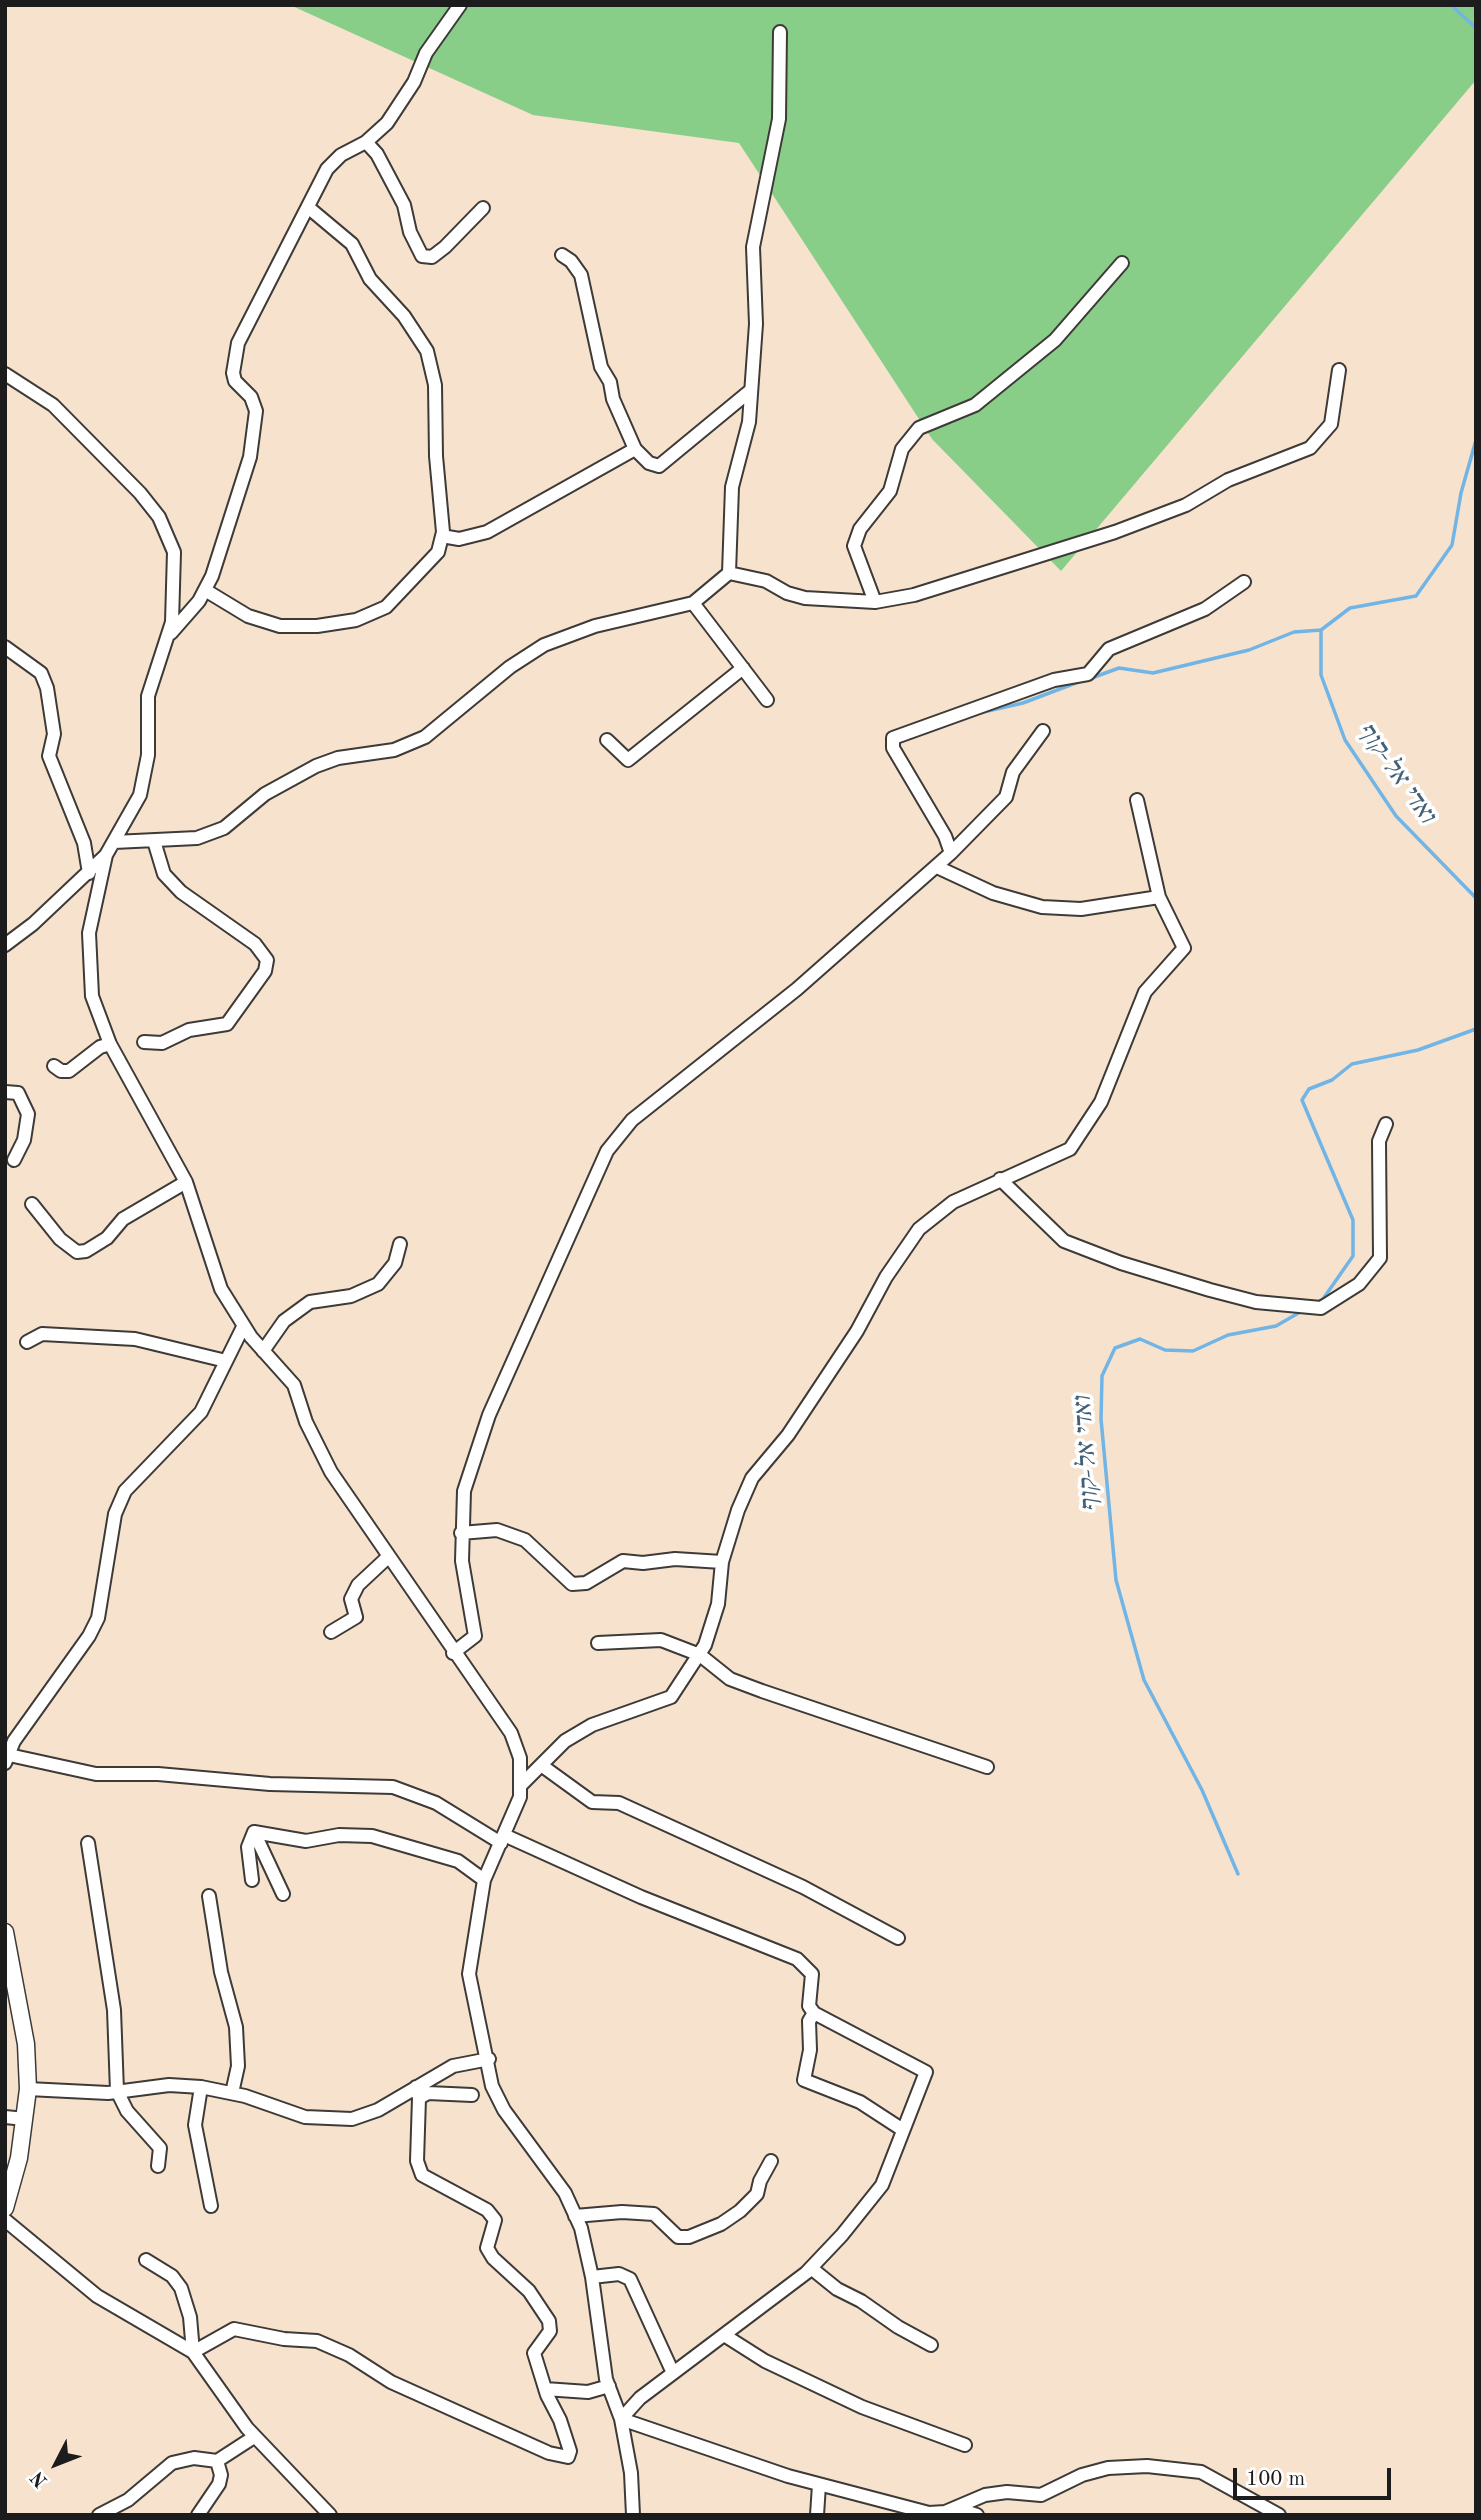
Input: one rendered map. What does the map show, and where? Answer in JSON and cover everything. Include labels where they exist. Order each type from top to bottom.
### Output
[{"type":"street","points":[[169,636],[205,590],[212,576],[250,457],[256,411],[251,397],[235,380],[233,373],[238,342],[327,169],[341,155],[366,142],[387,122],[414,82],[426,53],[460,5]]},
{"type":"street","points":[[114,842],[197,838],[224,828],[265,794],[316,766],[338,758],[394,750],[425,737],[510,667],[544,645],[595,626],[693,603],[729,573],[732,487],[749,422],[756,324],[753,247],[779,119],[780,32]]},
{"type":"street","points":[[366,142],[377,154],[404,205],[410,232],[422,256],[432,257],[445,247],[483,208]]},
{"type":"street","points":[[205,590],[248,616],[280,626],[317,626],[356,620],[386,607],[438,552],[442,536],[435,385],[427,351],[404,316],[370,279],[352,244],[309,208]]},
{"type":"street","points":[[562,255],[571,261],[581,275],[601,366],[610,382],[613,399],[635,449],[649,463],[659,466],[750,391]]},
{"type":"street","points":[[875,602],[854,546],[860,529],[890,491],[902,449],[919,428],[975,405],[1055,340],[1122,263]]},
{"type":"street","points":[[729,573],[766,582],[787,593],[805,598],[875,602],[914,595],[1115,532],[1186,505],[1228,480],[1310,448],[1331,424],[1339,370]]},
{"type":"street","points":[[5,374],[52,405],[140,492],[159,517],[174,552],[169,636],[148,696],[145,780],[106,855],[33,924],[5,945]]},
{"type":"street","points":[[442,536],[459,539],[487,532],[635,449]]},
{"type":"street","points":[[951,853],[945,836],[893,748],[893,738],[1054,680],[1088,674],[1109,649],[1205,609],[1244,582]]},
{"type":"street","points":[[693,603],[767,700]]},
{"type":"street","points":[[5,647],[41,673],[44,681],[54,734],[49,756],[84,843],[89,873]]},
{"type":"street","points":[[607,740],[628,760],[743,668]]},
{"type":"street","points":[[453,1653],[475,1636],[462,1561],[464,1491],[489,1415],[607,1151],[618,1135],[797,989],[937,867],[1006,797],[1013,772],[1043,732]]},
{"type":"street","points":[[521,1785],[565,1741],[593,1725],[671,1697],[700,1655],[718,1604],[722,1562],[738,1510],[752,1478],[789,1435],[857,1331],[886,1277],[919,1229],[953,1202],[1000,1179],[1037,1167],[1070,1149],[1101,1102],[1144,992],[1184,947],[1159,897],[1137,800]]},
{"type":"street","points":[[144,1042],[162,1043],[189,1030],[227,1024],[265,971],[267,960],[256,944],[181,892],[164,874],[154,841]]},
{"type":"street","points":[[106,855],[89,933],[92,996],[110,1044],[186,1182],[221,1289],[243,1327],[294,1385],[306,1422],[331,1472],[453,1653],[511,1733],[520,1758],[520,1797],[484,1880],[469,1974],[492,2086],[504,2110],[565,2193],[575,2216],[592,2277],[609,2386],[621,2419],[631,2473],[633,2515]]},
{"type":"street","points":[[937,867],[993,893],[1042,907],[1081,909],[1159,897]]},
{"type":"street","points":[[54,1066],[61,1071],[69,1071],[100,1047],[110,1044]]},
{"type":"street","points":[[5,1092],[18,1093],[27,1114],[24,1140],[14,1160]]},
{"type":"street","points":[[1000,1179],[1064,1241],[1210,1290],[1256,1302],[1321,1308],[1359,1284],[1380,1258],[1379,1141],[1386,1124]]},
{"type":"street","points":[[32,1204],[60,1239],[77,1252],[86,1251],[107,1238],[123,1219],[186,1182]]},
{"type":"street","points":[[263,1351],[284,1321],[310,1302],[351,1296],[378,1284],[395,1263],[400,1244]]},
{"type":"street","points":[[243,1327],[201,1412],[125,1491],[115,1514],[107,1550],[104,1596],[98,1618],[89,1636],[14,1741],[7,1759],[96,1774],[158,1774],[270,1784],[393,1787],[436,1803],[503,1839],[797,1959],[812,1974],[809,2006],[814,2013],[926,2072],[881,2185],[811,2268],[639,2398],[621,2419]]},
{"type":"street","points":[[27,1342],[42,1334],[135,1339],[226,1361]]},
{"type":"street","points":[[461,1533],[497,1530],[525,1540],[572,1584],[586,1583],[623,1561],[643,1563],[675,1559],[722,1562]]},
{"type":"street","points":[[331,1632],[356,1617],[351,1599],[358,1585],[388,1557]]},
{"type":"street","points":[[598,1643],[661,1640],[700,1655],[730,1679],[762,1692],[987,1767]]},
{"type":"street","points":[[541,1765],[592,1801],[619,1803],[803,1887],[898,1938]]},
{"type":"street","points":[[254,1832],[306,1840],[339,1835],[372,1836],[458,1861],[484,1880]]},
{"type":"street","points":[[252,1880],[247,1847],[254,1832]]},
{"type":"street","points":[[254,1832],[284,1894]]},
{"type":"street","points":[[88,1843],[114,2010],[117,2091],[127,2111],[160,2148],[158,2166]]},
{"type":"street","points":[[209,1896],[221,1972],[236,2027],[238,2066],[232,2093]]},
{"type":"street","points":[[5,1932],[26,2044],[28,2089],[25,2119],[11,2165],[5,2208]]},
{"type":"street","points":[[814,2013],[809,2021],[810,2050],[804,2080],[860,2102],[903,2130]]},
{"type":"street","points":[[28,2089],[117,2091],[169,2085],[201,2087],[232,2093],[304,2117],[352,2119],[417,2093],[453,2066],[488,2059]]},
{"type":"street","points":[[201,2087],[195,2125],[211,2206]]},
{"type":"street","points":[[417,2093],[472,2095]]},
{"type":"street","points":[[193,2352],[234,2329],[284,2339],[317,2341],[349,2355],[390,2382],[549,2453],[568,2457],[570,2451],[560,2420],[545,2389],[534,2353],[550,2330],[549,2321],[529,2291],[493,2258],[487,2248],[495,2220],[487,2210],[422,2175],[417,2161],[417,2093]]},
{"type":"street","points":[[5,2117],[25,2119]]},
{"type":"street","points":[[575,2216],[622,2212],[654,2214],[678,2237],[688,2237],[721,2224],[740,2211],[757,2194],[760,2180],[771,2161]]},
{"type":"street","points":[[5,2220],[97,2296],[193,2352],[254,2437],[329,2514]]},
{"type":"street","points":[[146,2260],[172,2276],[181,2288],[190,2317],[193,2352]]},
{"type":"street","points":[[811,2268],[837,2289],[931,2345]]},
{"type":"street","points":[[592,2277],[620,2274],[630,2279],[673,2373]]},
{"type":"street","points":[[724,2335],[765,2361],[862,2407],[965,2445]]},
{"type":"street","points":[[545,2389],[588,2392],[609,2386]]},
{"type":"street","points":[[621,2419],[819,2485],[929,2513],[955,2508],[985,2495],[1007,2492],[1041,2495],[1082,2475],[1108,2468],[1172,2467],[1201,2472],[1222,2481],[1279,2515]]},
{"type":"street","points":[[99,2515],[128,2500],[172,2463],[194,2458],[217,2461],[254,2437]]},
{"type":"street","points":[[198,2515],[219,2484],[221,2474],[217,2461]]},
{"type":"street","points":[[817,2515],[819,2485]]},
{"type":"street","points":[[955,2508],[977,2515]]},
{"type":"green space","points":[[290,5],[1476,5],[1476,80],[1061,571],[932,439],[739,143],[533,115]]},
{"type":"waterway","name":"ואדי אל-קוף","points":[[1451,5],[1476,28]]},
{"type":"waterway","name":"ואדי אל-קוף","points":[[1476,440],[1461,493],[1452,545],[1416,596],[1350,608],[1321,630],[1321,675],[1345,740],[1396,816],[1476,898]]},
{"type":"waterway","points":[[1089,679],[1119,668],[1153,673],[1249,650],[1294,632],[1321,630]]},
{"type":"waterway","points":[[979,713],[1023,703],[1081,681]]},
{"type":"waterway","name":"ואדי אל-קוף","points":[[1314,1304],[1323,1299],[1353,1256],[1353,1220],[1302,1100],[1309,1089],[1332,1080],[1352,1064],[1418,1050],[1476,1029]]},
{"type":"waterway","name":"ואדי אל-קוף","points":[[1238,1874],[1202,1790],[1144,1680],[1116,1580],[1101,1419],[1102,1376],[1115,1348],[1140,1339],[1165,1350],[1193,1351],[1228,1335],[1276,1326],[1302,1311]]}]
